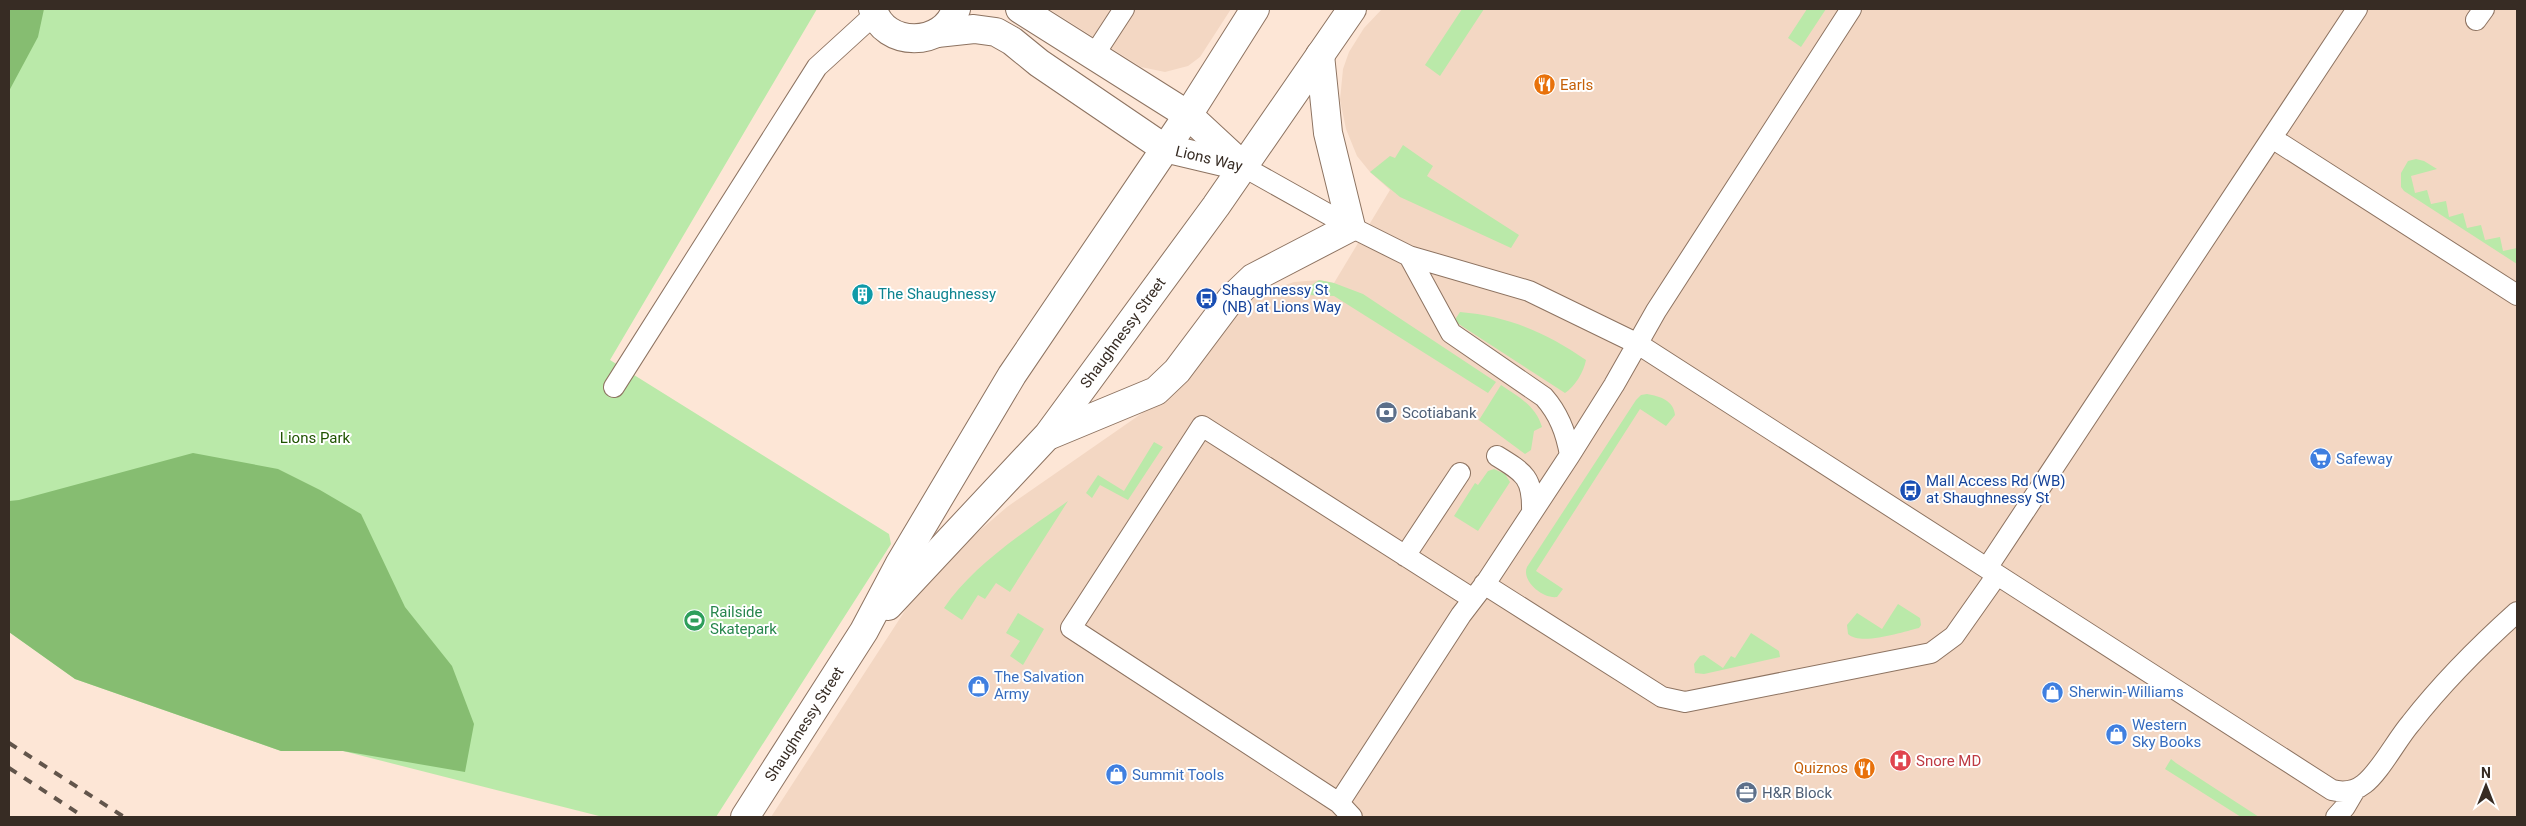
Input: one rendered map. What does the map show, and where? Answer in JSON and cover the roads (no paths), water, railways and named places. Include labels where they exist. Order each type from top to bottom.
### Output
[{"type":"main road","points":[[937,33],[948,24],[956,9]]},
{"type":"main road","name":"Lions Way","points":[[1020,9],[1188,115],[1244,167]]},
{"type":"main road","name":"Shaughnessy Street","points":[[744,817],[864,631],[899,565],[1007,383],[1188,115],[1256,9]]},
{"type":"main road","name":"Shaughnessy Street","points":[[864,631],[1048,436],[1244,167],[1352,9]]},
{"type":"main road","name":"Lions Way","points":[[874,11],[883,26],[902,37],[923,38],[937,33],[974,29],[996,32],[1005,36],[1039,64],[1164,148],[1244,167]]},
{"type":"main road","points":[[1048,436],[1156,391],[1177,371],[1231,299],[1253,278],[1350,227],[1328,133],[1320,56]]},
{"type":"lane","points":[[1094,56],[1124,9]]},
{"type":"lane","points":[[1851,9],[1656,311],[1638,344],[1570,454],[1479,592],[1346,810],[1071,628],[1202,426],[1405,556],[1479,592],[1662,697],[1685,702],[1931,654],[1954,636],[1992,572],[2357,9]]},
{"type":"lane","points":[[614,387],[817,67],[874,11]]},
{"type":"lane","points":[[2272,138],[2517,295]]},
{"type":"lane","points":[[1244,167],[1350,227],[1408,256],[1529,291],[1638,344],[2327,788],[2340,792],[2355,790]]},
{"type":"lane","points":[[1408,256],[1451,333],[1544,397],[1554,408],[1562,422],[1570,454]]},
{"type":"lane","points":[[1497,456],[1522,472],[1528,479],[1533,493],[1532,512]]},
{"type":"lane","points":[[1405,556],[1460,473]]},
{"type":"lane","points":[[2336,817],[2355,790],[2369,779],[2405,729],[2443,684],[2480,645],[2517,612]]},
{"type":"railway","points":[[9,743],[124,817]]},
{"type":"railway","points":[[9,768],[84,817]]},
{"type":"place","name":"Earls","points":[[1544,85]]},
{"type":"place","name":"The Shaughnessy","points":[[862,294]]},
{"type":"place","name":"Shaughnessy St (NB) at Lions Way","points":[[1206,299]]},
{"type":"place","name":"Scotiabank","points":[[1386,413]]},
{"type":"place","name":"Safeway","points":[[2320,459]]},
{"type":"place","name":"Mall Access Rd (WB) at Shaughnessy St","points":[[1910,490]]},
{"type":"place","name":"Railside Skatepark","points":[[694,621]]},
{"type":"place","name":"The Salvation Army","points":[[978,686]]},
{"type":"place","name":"Sherwin-Williams","points":[[2053,692]]},
{"type":"place","name":"Western Sky Books","points":[[2116,734]]},
{"type":"place","name":"Snore MD","points":[[1900,761]]},
{"type":"place","name":"Quiznos","points":[[1864,768]]},
{"type":"place","name":"Summit Tools","points":[[1116,775]]},
{"type":"place","name":"H&R Block","points":[[1746,793]]},
{"type":"park label","name":"Lions Park","points":[[315,438]]}]
